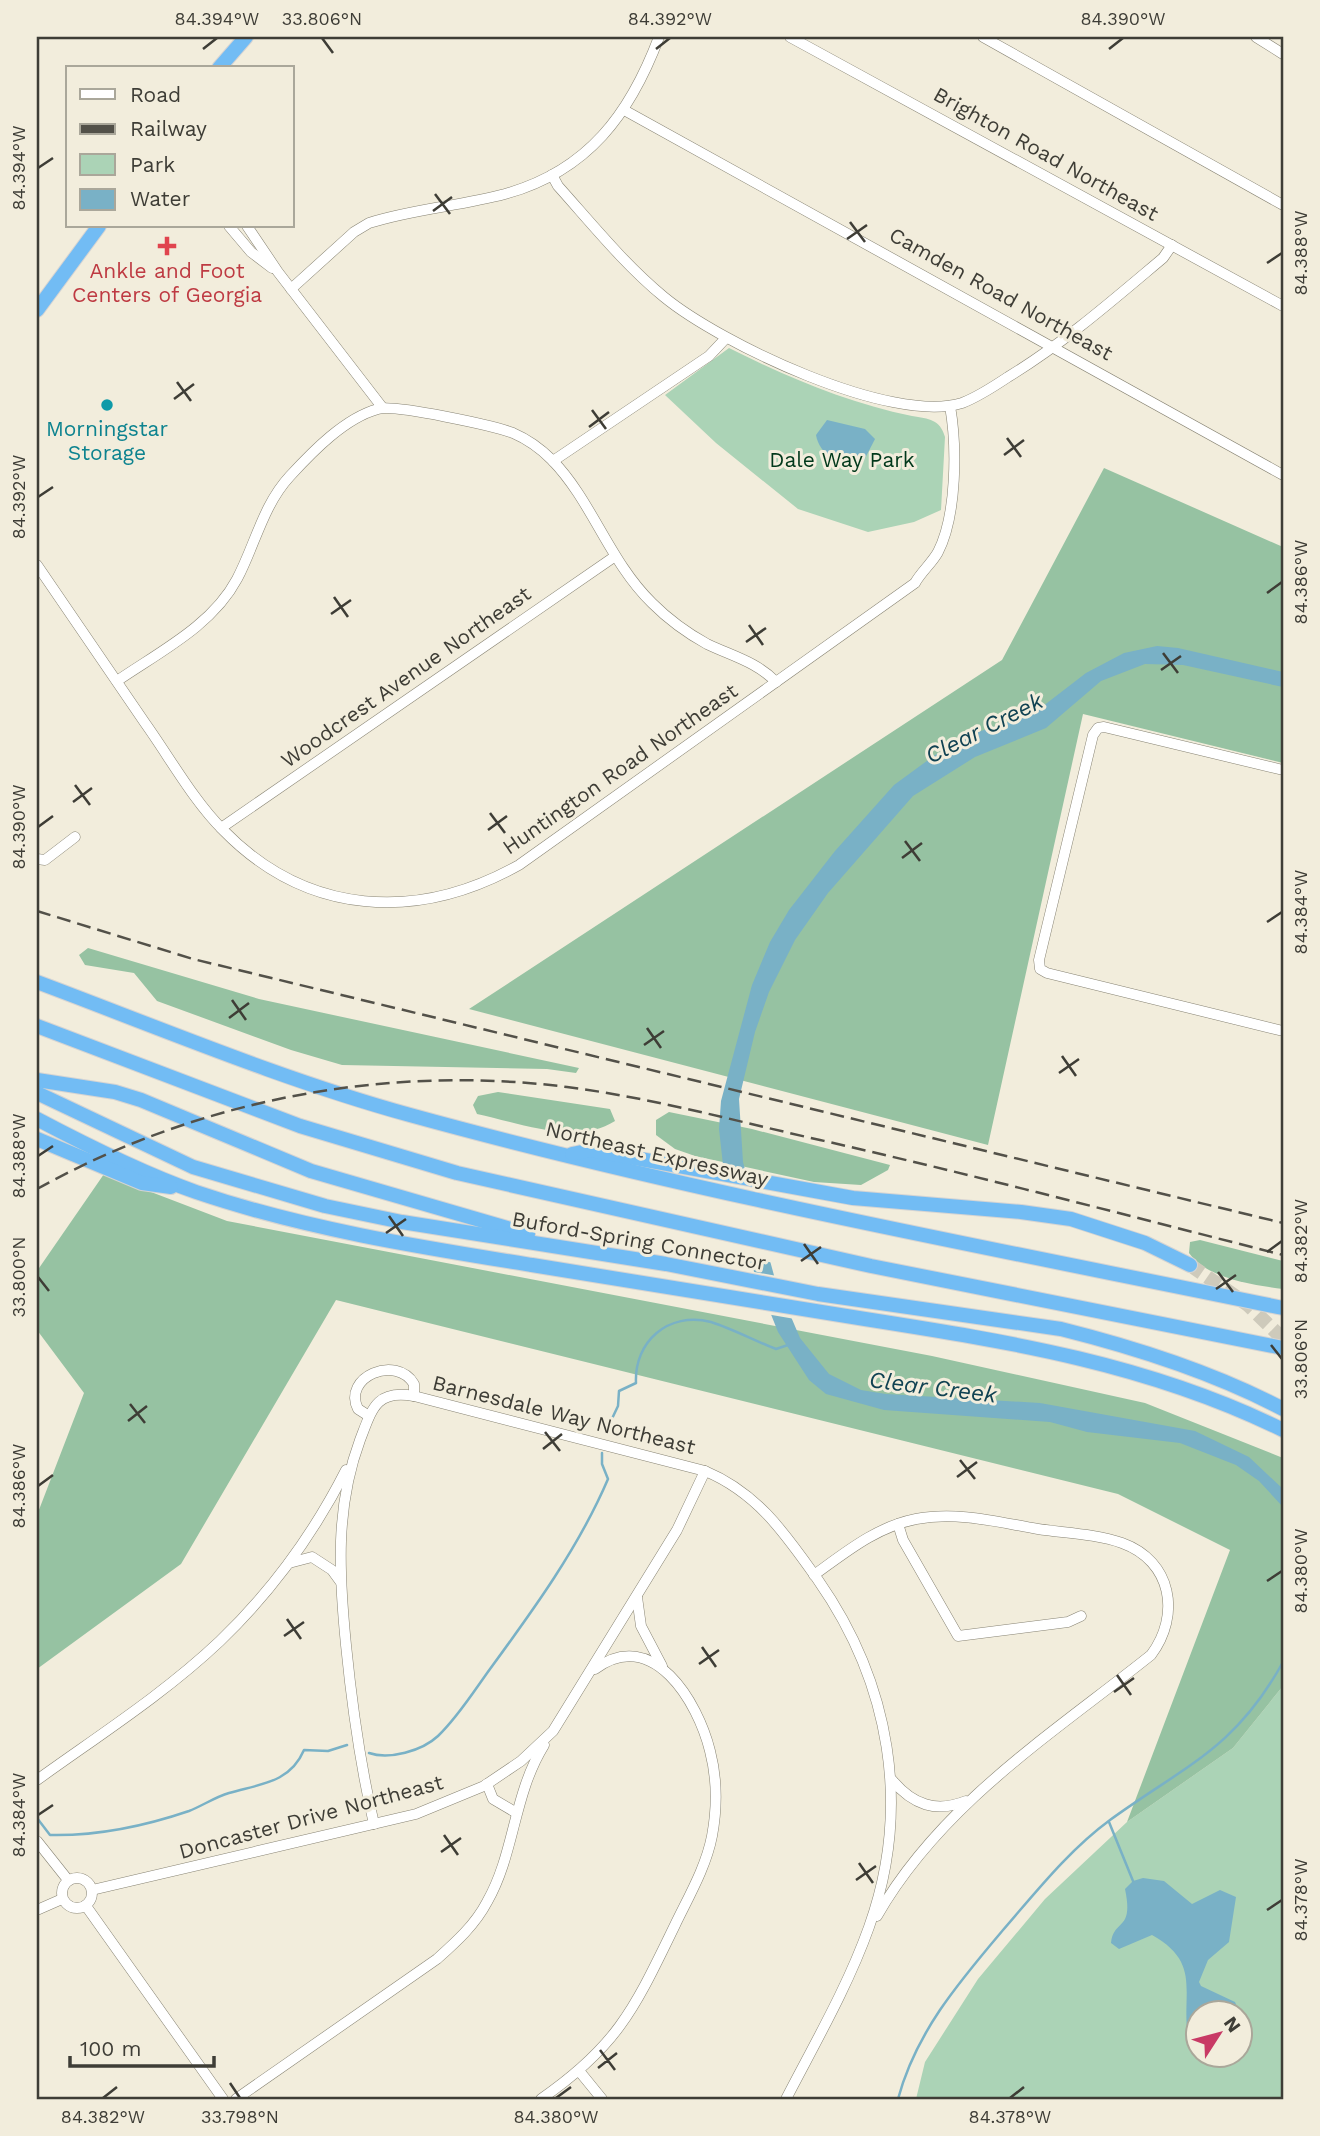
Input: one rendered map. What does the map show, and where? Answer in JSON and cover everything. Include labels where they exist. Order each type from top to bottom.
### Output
[{"type":"highway","points":[[221,66],[246,37]]},
{"type":"highway","points":[[40,305],[98,228]]},
{"type":"highway","name":"Northeast Expressway","points":[[37,982],[294,1078],[407,1114],[696,1188],[1283,1308]]},
{"type":"highway","points":[[37,1026],[300,1126],[457,1173],[710,1232],[1283,1348]]},
{"type":"highway","points":[[37,1080],[91,1088],[141,1100],[311,1171],[388,1196],[624,1258]]},
{"type":"highway","name":"Buford-Spring Connector","points":[[37,1093],[150,1149],[205,1171],[286,1197],[401,1222],[624,1258],[818,1294],[1061,1329],[1113,1342],[1200,1371],[1283,1409]]},
{"type":"highway","name":"Buford-Spring Connector","points":[[37,1119],[83,1143],[193,1191],[341,1232],[442,1251],[1024,1345],[1124,1368],[1194,1391],[1283,1430]]},
{"type":"highway","points":[[37,1139],[142,1182],[193,1191]]},
{"type":"highway","points":[[566,1155],[591,1150],[799,1189],[900,1204],[1021,1212],[1070,1219],[1145,1242],[1190,1265]]},
{"type":"street","points":[[291,289],[354,232],[369,223],[504,194],[552,175],[591,148],[624,110],[645,73],[659,37]]},
{"type":"street","name":"Brighton Road Northeast","points":[[790,37],[1283,306]]},
{"type":"street","points":[[983,37],[1283,205]]},
{"type":"street","points":[[1256,37],[1283,54]]},
{"type":"street","name":"Camden Road Northeast","points":[[624,110],[1055,346],[1283,475]]},
{"type":"street","points":[[552,175],[558,186],[646,282],[683,312],[726,338],[795,369],[870,396],[918,407],[950,406],[981,394],[1055,346],[1135,282],[1172,245]]},
{"type":"street","points":[[231,228],[251,252],[278,272]]},
{"type":"street","points":[[248,228],[278,272],[371,389],[382,407]]},
{"type":"street","points":[[553,461],[709,356],[726,338]]},
{"type":"street","name":"Huntington Road Northeast","points":[[37,565],[221,828],[267,867],[325,894],[388,904],[451,896],[488,883],[519,865],[915,583],[929,565],[945,535],[950,512],[953,434],[950,406]]},
{"type":"street","points":[[117,681],[213,611],[237,579],[265,513],[288,479],[309,456],[357,418],[382,407],[499,428],[529,441],[553,461],[569,481],[614,557],[639,591],[671,620],[707,643],[757,666],[776,682]]},
{"type":"street","name":"Woodcrest Avenue Northeast","points":[[221,828],[614,557]]},
{"type":"street","points":[[1283,770],[1104,727],[1098,728],[1093,735],[1038,960],[1040,969],[1047,973],[1283,1031]]},
{"type":"street","points":[[37,859],[46,860],[75,837]]},
{"type":"street","name":"Barnesdale Way Northeast","points":[[369,1416],[358,1409],[355,1397],[361,1382],[374,1372],[390,1369],[405,1374],[414,1384],[414,1396]]},
{"type":"street","name":"Barnesdale Way Northeast","points":[[352,1461],[376,1404],[386,1396],[399,1394],[705,1471],[734,1485],[760,1504],[845,1621],[869,1672],[885,1726],[892,1780],[888,1856],[869,1928]]},
{"type":"street","points":[[37,1780],[194,1664],[243,1618],[289,1563],[352,1461]]},
{"type":"street","points":[[352,1461],[341,1522],[340,1582],[355,1735],[374,1824]]},
{"type":"street","name":"Doncaster Drive Northeast","points":[[92,1890],[436,1807],[486,1784],[521,1761],[553,1731],[677,1530],[705,1471]]},
{"type":"street","points":[[786,2099],[869,1928],[915,1857],[970,1799],[1152,1655],[1168,1626],[1168,1592],[1162,1575],[1151,1560],[1119,1542],[962,1516],[931,1517],[898,1524],[861,1541],[814,1575]]},
{"type":"street","points":[[898,1524],[903,1540],[958,1636],[1068,1622],[1081,1616]]},
{"type":"street","points":[[289,1563],[312,1557],[332,1570],[340,1582]]},
{"type":"street","points":[[541,2099],[580,2071],[611,2040],[635,2005],[694,1888],[712,1839],[716,1793],[710,1750],[694,1710],[663,1667],[641,1626],[637,1597]]},
{"type":"street","points":[[590,1671],[609,1660],[628,1656],[645,1659],[663,1667]]},
{"type":"street","points":[[236,2099],[437,1959],[460,1939],[479,1915],[495,1886],[515,1812],[531,1769],[553,1731]]},
{"type":"street","points":[[892,1780],[908,1797],[928,1806],[949,1807],[970,1799]]},
{"type":"street","points":[[486,1784],[493,1799],[515,1812]]},
{"type":"street","points":[[37,1841],[68,1880]]},
{"type":"street","points":[[80,1878],[92,1890],[91,1899],[86,1906],[74,1909],[62,1899],[62,1888],[68,1880],[80,1878]]},
{"type":"street","points":[[37,1910],[62,1899]]},
{"type":"street","points":[[86,1906],[223,2099]]},
{"type":"street","points":[[580,2071],[602,2099]]},
{"type":"green space","name":"Dale Way Park","points":[[729,348],[796,379],[841,396],[937,423],[945,437],[941,510],[914,522],[868,532],[798,509],[716,443],[665,395]]},
{"type":"green space","points":[[1104,468],[1283,547],[1283,763],[1083,714],[988,1145],[469,1009],[1002,660]]},
{"type":"green space","points":[[88,948],[259,999],[579,1068],[576,1073],[547,1069],[342,1065],[291,1050],[157,1001],[134,973],[85,965],[79,955]]},
{"type":"green space","points":[[498,1092],[610,1109],[615,1121],[583,1132],[566,1132],[529,1127],[477,1114],[473,1105],[478,1096]]},
{"type":"green space","points":[[669,1112],[752,1129],[890,1165],[888,1170],[861,1185],[814,1182],[695,1156],[675,1149],[656,1135],[656,1120]]},
{"type":"green space","points":[[104,1174],[227,1221],[932,1356],[1145,1403],[1283,1458],[1283,1686],[1233,1748],[1127,1822],[1230,1550],[1118,1494],[336,1300],[181,1564],[37,1669],[37,1515],[84,1393],[37,1330],[37,1271]]},
{"type":"green space","points":[[1200,1240],[1283,1261],[1283,1289],[1232,1279],[1207,1269],[1189,1253],[1190,1242]]},
{"type":"green space","points":[[1283,1686],[1283,2099],[916,2099],[925,2062],[978,1979],[1045,1899],[1127,1822],[1233,1748]]},
{"type":"water","points":[[827,420],[865,429],[875,439],[858,472],[844,467],[821,448],[816,435]]},
{"type":"water","points":[[1157,646],[1178,648],[1283,672],[1283,687],[1183,665],[1145,664],[1101,681],[1046,728],[975,757],[913,796],[828,893],[795,940],[769,992],[755,1032],[739,1099],[743,1162],[775,1279],[800,1338],[829,1374],[861,1390],[886,1394],[1040,1403],[1195,1431],[1249,1457],[1283,1489],[1283,1507],[1259,1481],[1236,1465],[1180,1443],[1087,1432],[1050,1422],[884,1410],[826,1394],[809,1380],[778,1332],[743,1244],[723,1165],[719,1129],[721,1101],[752,985],[770,942],[789,910],[835,851],[894,785],[935,755],[972,734],[1034,713],[1086,673],[1124,653]]},
{"type":"water","points":[[1143,1878],[1164,1881],[1192,1904],[1220,1890],[1236,1897],[1229,1942],[1208,1960],[1199,1982],[1201,1986],[1231,2000],[1186,2000],[1184,1968],[1178,1956],[1152,1935],[1119,1949],[1111,1943],[1127,1912],[1125,1889],[1133,1881]]},
{"type":"pier","points":[[720,1165],[748,1170],[774,1263],[744,1257]]},
{"type":"pier","points":[[749,1271],[777,1276],[795,1319],[766,1314]]},
{"type":"waterway","points":[[609,1425],[618,1406],[619,1391],[636,1383],[641,1355],[657,1333],[668,1326],[681,1321],[711,1322],[776,1349],[788,1345]]},
{"type":"waterway","points":[[369,1753],[395,1755],[423,1746],[438,1736],[459,1712],[539,1600],[584,1529],[608,1479],[602,1464],[602,1453]]},
{"type":"waterway","points":[[898,2099],[916,2052],[941,2009],[1041,1886],[1095,1832],[1227,1736],[1265,1692],[1283,1662]]},
{"type":"waterway","points":[[37,1818],[50,1835],[103,1832],[155,1821],[282,1776],[298,1761],[304,1750],[328,1751],[347,1745]]},
{"type":"waterway","points":[[1109,1822],[1133,1881]]},
{"type":"tunnel","points":[[1190,1265],[1248,1305],[1283,1339]]},
{"type":"railway","points":[[37,911],[193,959],[1283,1223]]},
{"type":"railway","points":[[37,1189],[98,1158],[162,1132],[227,1112],[294,1096],[362,1086],[430,1081],[499,1081],[567,1087],[694,1110],[936,1167],[1283,1255]]},
{"type":"place","name":"Ankle and Foot Centers of Georgia","points":[[167,246]]},
{"type":"place","name":"Morningstar Storage","points":[[107,405]]},
{"type":"water label","name":"Clear Creek","points":[[984,728]]},
{"type":"water label","name":"Clear Creek","points":[[933,1387]]}]
